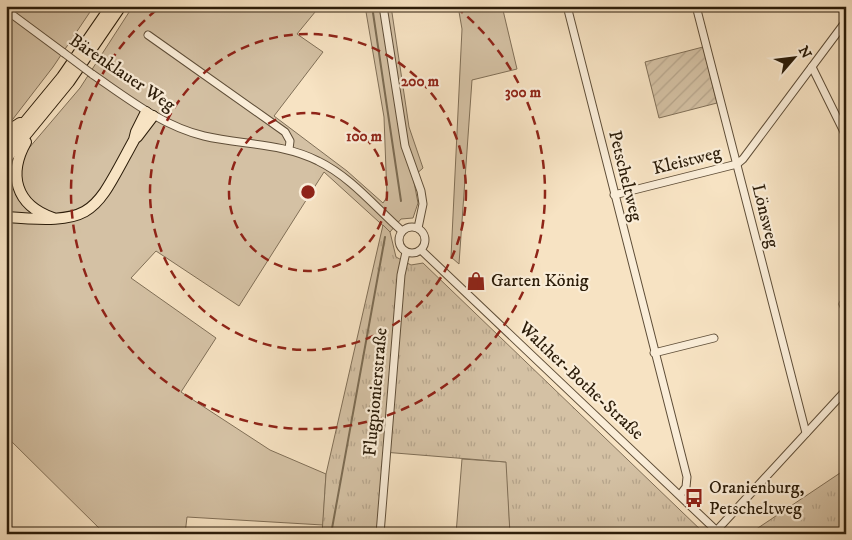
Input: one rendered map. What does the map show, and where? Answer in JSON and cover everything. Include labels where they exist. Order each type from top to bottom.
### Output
[{"type":"highway","points":[[6,145],[72,63],[111,6]]},
{"type":"highway","points":[[6,159],[89,55],[121,6]]},
{"type":"highway","points":[[6,132],[34,112]]},
{"type":"highway","points":[[6,217],[73,218],[95,206],[104,195],[136,137],[141,134],[150,114]]},
{"type":"highway","points":[[34,126],[17,160],[17,184],[28,204],[47,216],[58,219]]},
{"type":"street","points":[[383,6],[405,146],[421,191],[423,204],[418,228],[425,238],[421,250],[413,254],[406,252],[399,243],[402,231],[409,227],[418,228]]},
{"type":"street","name":"Petscheltweg","points":[[567,6],[687,477],[686,487],[680,496]]},
{"type":"street","name":"Lönsweg","points":[[696,6],[806,433]]},
{"type":"street","name":"Bärenklauer Weg","points":[[6,10],[92,74],[150,114],[201,136],[289,149],[317,160],[345,178],[402,231]]},
{"type":"street","name":"Kleistweg","points":[[614,195],[736,164],[743,159],[846,21]]},
{"type":"street","points":[[148,35],[285,132],[290,141],[289,149]]},
{"type":"street","points":[[812,67],[846,136]]},
{"type":"street","name":"Walther-Bothe-Straße","points":[[421,250],[719,532]]},
{"type":"street","name":"Flugpionierstraße","points":[[380,534],[401,275],[406,252]]},
{"type":"street","points":[[843,304],[846,312]]},
{"type":"street","points":[[654,353],[714,338]]},
{"type":"street","points":[[719,532],[846,390]]},
{"type":"green space","points":[[6,6],[94,6],[53,67],[6,128]]},
{"type":"green space","points":[[133,6],[320,6],[297,34],[323,52],[274,116],[347,171],[383,203],[387,197],[384,117],[365,6],[391,6],[409,127],[423,168],[413,177],[418,203],[413,218],[401,219],[390,232],[324,172],[239,306],[156,251],[131,278],[216,338],[181,392],[270,450],[326,474],[323,525],[187,517],[185,534],[105,534],[6,436],[6,175],[80,88]]},
{"type":"green space","points":[[458,6],[502,6],[517,69],[472,80],[459,264],[451,257],[462,29]]},
{"type":"green space","points":[[703,47],[717,103],[659,118],[645,62]]},
{"type":"green space","points":[[383,225],[390,232],[396,257],[411,265],[423,263],[705,534],[510,534],[506,462],[383,452],[377,534],[322,534],[326,474]]},
{"type":"green space","points":[[462,459],[507,462],[510,534],[456,534]]},
{"type":"green space","points":[[846,469],[846,534],[749,534]]},
{"type":"waterway","points":[[372,6],[401,201]]},
{"type":"waterway","points":[[331,534],[385,237]]},
{"type":"place","name":"Garten König","points":[[476,281]]},
{"type":"place","name":"Oranienburg, Petscheltweg","points":[[694,498]]}]
